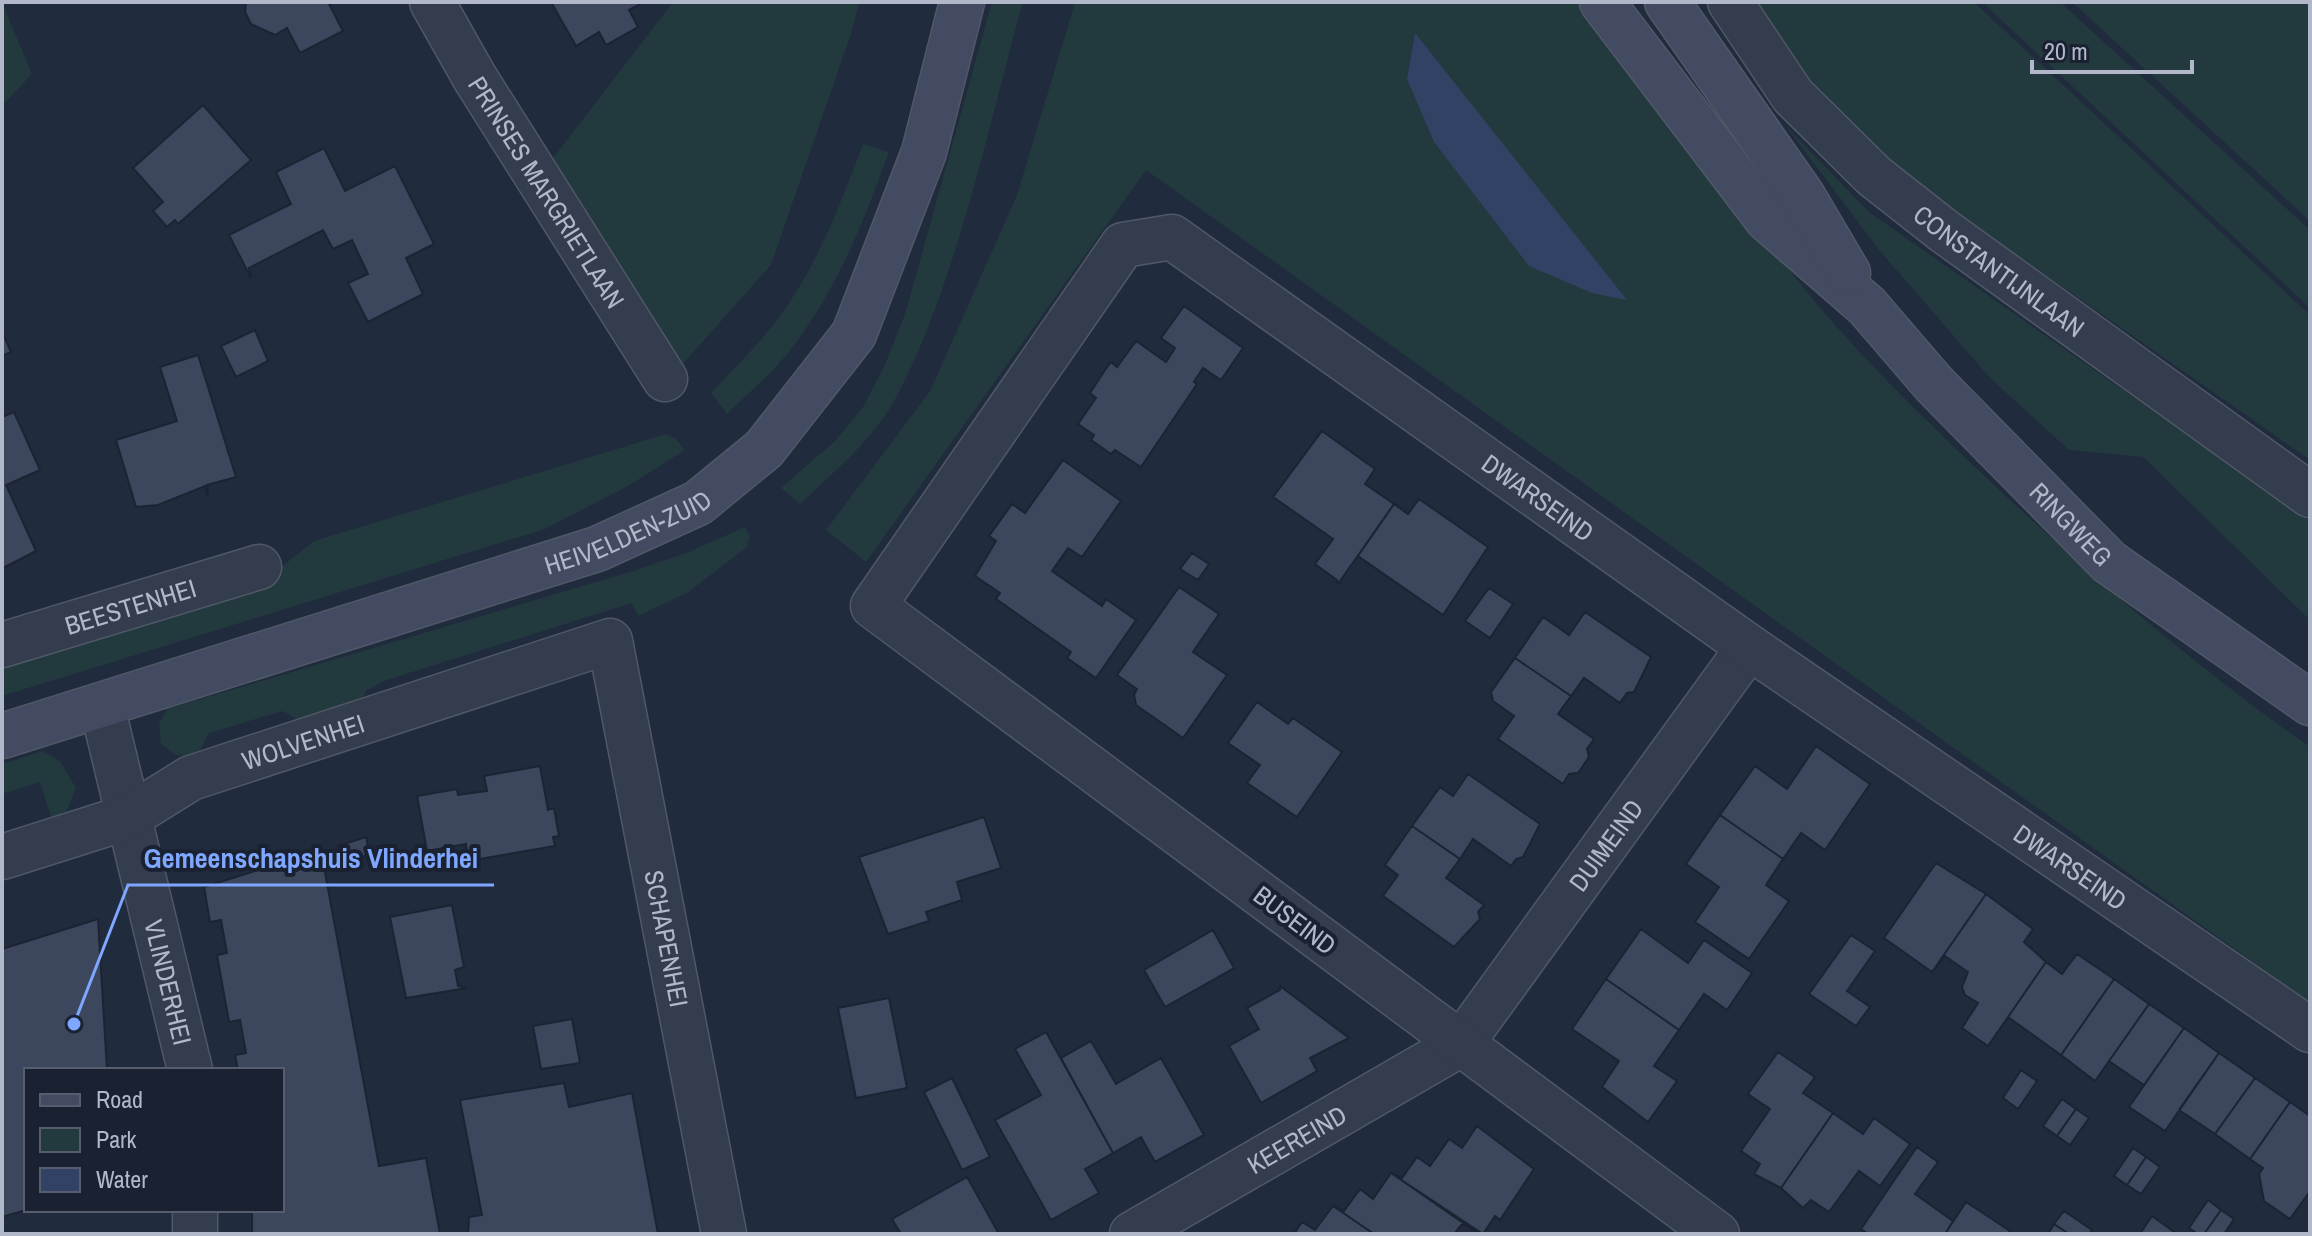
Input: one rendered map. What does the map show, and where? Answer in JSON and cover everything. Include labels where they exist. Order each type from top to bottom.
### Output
[{"type":"main road","name":"HEIVELDEN-ZUID","points":[[2,736],[597,549],[698,503],[733,477],[764,449],[854,334],[924,152],[962,2]]},
{"type":"main road","name":"RINGWEG","points":[[1602,2],[1767,219],[1867,306],[1934,384],[2109,562],[2310,703]]},
{"type":"main road","name":"RINGWEG","points":[[1667,2],[1802,195],[1867,306]]},
{"type":"street","name":"PRINSES MARGRIETLAAN","points":[[432,2],[475,78],[665,379]]},
{"type":"street","name":"CONSTANTIJNLAAN","points":[[1730,2],[1793,96],[1874,176],[1944,231],[2310,495]]},
{"type":"street","name":"DWARSEIND","points":[[873,606],[1123,245],[1172,237],[1749,647],[2310,1030]]},
{"type":"street","name":"BEESTENHEI","points":[[2,645],[259,567]]},
{"type":"street","name":"BUSEIND","points":[[873,606],[1717,1234]]},
{"type":"street","name":"WOLVENHEI","points":[[2,857],[128,817],[191,778],[610,641]]},
{"type":"street","name":"SCHAPENHEI","points":[[610,641],[724,1234]]},
{"type":"street","name":"DUIMEIND","points":[[1461,1044],[1749,647]]},
{"type":"street","name":"VLINDERHEI","points":[[102,706],[190,1068]]},
{"type":"street","name":"KEEREIND","points":[[1132,1234],[1461,1044]]},
{"type":"street","points":[[195,1212],[195,1234]]},
{"type":"green space","points":[[2,2],[32,74],[2,106]]},
{"type":"green space","points":[[673,2],[859,2],[852,31],[771,265],[681,366],[550,162]]},
{"type":"green space","points":[[992,2],[1023,2],[969,203],[937,304],[888,411],[853,454],[800,504],[781,488],[835,441],[863,407],[884,367],[905,314]]},
{"type":"green space","points":[[1075,2],[1595,2],[1675,118],[1759,231],[1817,304],[1881,374],[1994,485],[2108,589],[2187,655],[2310,747],[2310,1003],[1146,170],[866,562],[826,530],[930,391],[1017,195]]},
{"type":"green space","points":[[1753,2],[1974,2],[2310,315],[2310,460],[1901,174],[1817,99]]},
{"type":"green space","points":[[1982,2],[2060,2],[2310,230],[2310,308]]},
{"type":"green space","points":[[2072,2],[2310,2],[2310,221]]},
{"type":"green space","points":[[1785,125],[1869,212],[2310,521],[2310,620],[2143,457],[2069,450],[1991,379],[1879,250]]},
{"type":"green space","points":[[863,144],[889,152],[834,282],[788,353],[727,414],[711,393],[769,330],[804,279],[836,213]]},
{"type":"green space","points":[[666,434],[675,438],[685,450],[628,486],[545,529],[2,696],[2,664],[261,583],[314,541]]},
{"type":"green space","points":[[745,527],[750,536],[747,547],[687,593],[638,616],[632,603],[384,681],[366,691],[360,704],[304,724],[283,711],[209,733],[197,757],[176,755],[161,744],[159,724],[167,709],[633,571],[686,553]]},
{"type":"green space","points":[[43,751],[60,761],[76,788],[67,811],[52,820],[40,782],[2,794],[2,764]]},
{"type":"water","points":[[1415,33],[1627,300],[1592,293],[1529,266],[1434,142],[1407,79]]},
{"type":"building","points":[[246,2],[328,2],[343,31],[300,53],[287,28],[275,35],[251,24],[245,12]]},
{"type":"building","points":[[551,2],[644,2],[629,10],[638,27],[606,45],[599,32],[576,46]]},
{"type":"building","points":[[203,105],[251,160],[178,224],[175,220],[167,227],[153,211],[163,202],[133,168]]},
{"type":"building","points":[[324,148],[345,191],[395,166],[434,244],[406,258],[423,294],[368,322],[348,283],[368,274],[352,240],[333,249],[323,230],[249,268],[251,278],[229,235],[291,204],[276,172]]},
{"type":"building","points":[[1184,306],[1243,348],[1221,380],[1203,368],[1194,382],[1197,384],[1141,467],[1115,450],[1111,454],[1091,440],[1094,435],[1078,424],[1096,398],[1090,393],[1105,370],[1111,362],[1117,367],[1136,341],[1166,362],[1175,348],[1161,338]]},
{"type":"building","points":[[255,330],[268,361],[236,377],[221,346]]},
{"type":"building","points":[[2,331],[11,352],[2,356]]},
{"type":"building","points":[[198,355],[236,477],[207,485],[208,497],[205,486],[158,505],[136,507],[116,440],[177,421],[160,367]]},
{"type":"building","points":[[14,412],[40,470],[6,485],[36,551],[3,568],[2,417]]},
{"type":"building","points":[[1322,431],[1375,469],[1365,484],[1394,504],[1338,584],[1315,564],[1333,539],[1273,497]]},
{"type":"building","points":[[1063,460],[1121,501],[1082,557],[1068,548],[1052,571],[1102,606],[1106,599],[1136,620],[1096,678],[1067,658],[1071,652],[996,599],[1000,593],[975,576],[996,541],[989,536],[1012,504],[1025,513]]},
{"type":"building","points":[[1419,499],[1488,547],[1443,615],[1358,556],[1394,504],[1408,514]]},
{"type":"building","points":[[1192,553],[1209,564],[1198,580],[1180,569]]},
{"type":"building","points":[[1179,587],[1219,614],[1193,652],[1227,675],[1183,738],[1136,705],[1134,695],[1137,689],[1117,675]]},
{"type":"building","points":[[1489,588],[1513,604],[1490,638],[1465,621]]},
{"type":"building","points":[[1585,612],[1651,657],[1634,692],[1627,693],[1620,703],[1584,678],[1571,696],[1515,658],[1543,617],[1569,635]]},
{"type":"building","points":[[1515,658],[1571,696],[1558,714],[1594,739],[1587,749],[1589,757],[1578,773],[1569,774],[1563,784],[1498,739],[1514,716],[1493,701],[1491,692]]},
{"type":"building","points":[[1257,702],[1288,724],[1293,718],[1342,752],[1297,817],[1247,783],[1260,765],[1228,743]]},
{"type":"building","points":[[1816,746],[1870,784],[1825,850],[1801,833],[1783,859],[1720,815],[1755,766],[1787,789]]},
{"type":"building","points":[[540,766],[548,810],[554,808],[559,836],[553,837],[555,846],[468,861],[466,844],[427,851],[417,796],[457,789],[458,795],[487,791],[484,776]]},
{"type":"building","points":[[1468,774],[1540,824],[1523,857],[1516,859],[1511,866],[1473,839],[1460,859],[1412,826],[1440,787],[1453,796]]},
{"type":"building","points":[[1720,815],[1783,859],[1766,885],[1789,901],[1749,959],[1695,922],[1719,887],[1686,864]]},
{"type":"building","points":[[984,817],[1001,868],[957,882],[962,900],[926,912],[929,921],[888,934],[859,857]]},
{"type":"building","points":[[1412,826],[1460,859],[1446,878],[1484,905],[1478,912],[1480,919],[1454,947],[1383,896],[1398,875],[1385,865]]},
{"type":"building","points":[[366,837],[370,855],[341,861],[338,846]]},
{"type":"building","points":[[322,856],[379,1166],[426,1158],[440,1234],[252,1234],[252,1212],[284,1212],[284,1068],[238,1068],[235,1055],[246,1053],[240,1020],[229,1022],[217,955],[227,953],[221,920],[210,922],[204,887],[281,863]]},
{"type":"building","points":[[1936,863],[1986,894],[1932,972],[1884,938]]},
{"type":"building","points":[[1986,894],[2033,929],[2024,942],[2046,962],[1988,1046],[1962,1028],[1978,1003],[1965,995],[1962,987],[1968,972],[1945,956],[1932,972]]},
{"type":"building","points":[[452,905],[464,967],[455,970],[458,986],[467,988],[406,998],[390,917]]},
{"type":"building","points":[[98,919],[107,1068],[24,1068],[24,1211],[2,1217],[2,949]]},
{"type":"building","points":[[1641,929],[1688,963],[1704,940],[1752,973],[1727,1010],[1704,994],[1679,1030],[1606,979]]},
{"type":"building","points":[[1213,930],[1234,968],[1165,1007],[1144,970]]},
{"type":"building","points":[[1851,935],[1875,951],[1847,991],[1870,1007],[1856,1026],[1809,994]]},
{"type":"building","points":[[2077,954],[2114,979],[2061,1055],[2008,1017],[2046,962],[2062,974]]},
{"type":"building","points":[[1606,979],[1679,1030],[1654,1066],[1677,1081],[1648,1122],[1602,1087],[1619,1061],[1572,1029]]},
{"type":"building","points":[[2114,979],[2149,1004],[2095,1081],[2061,1055]]},
{"type":"building","points":[[1280,986],[1349,1038],[1310,1058],[1317,1071],[1261,1103],[1229,1046],[1259,1029],[1247,1008],[1280,990]]},
{"type":"building","points":[[889,998],[907,1088],[856,1098],[838,1008]]},
{"type":"building","points":[[2149,1004],[2184,1028],[2144,1085],[2109,1061]]},
{"type":"building","points":[[572,1019],[580,1063],[541,1069],[533,1026]]},
{"type":"building","points":[[2184,1028],[2219,1053],[2165,1131],[2129,1107]]},
{"type":"building","points":[[1046,1032],[1113,1153],[1085,1169],[1099,1193],[1051,1220],[995,1120],[1041,1095],[1015,1049]]},
{"type":"building","points":[[1091,1041],[1116,1084],[1161,1058],[1204,1135],[1155,1162],[1141,1137],[1113,1153],[1061,1058]]},
{"type":"building","points":[[1778,1052],[1815,1077],[1803,1093],[1833,1113],[1781,1188],[1754,1174],[1760,1164],[1741,1151],[1770,1109],[1748,1094]]},
{"type":"building","points":[[2219,1053],[2255,1078],[2215,1134],[2179,1110]]},
{"type":"building","points":[[2021,1070],[2037,1081],[2018,1109],[2003,1098]]},
{"type":"building","points":[[952,1078],[990,1157],[962,1170],[924,1092]]},
{"type":"building","points":[[2255,1078],[2290,1102],[2250,1159],[2215,1134]]},
{"type":"building","points":[[564,1083],[569,1107],[632,1093],[658,1234],[468,1234],[469,1217],[482,1215],[460,1100]]},
{"type":"building","points":[[2062,1099],[2076,1109],[2057,1136],[2043,1126]]},
{"type":"building","points":[[2290,1102],[2310,1116],[2310,1191],[2290,1219],[2264,1201],[2259,1174],[2263,1168],[2250,1159]]},
{"type":"building","points":[[2076,1109],[2089,1118],[2070,1145],[2057,1136]]},
{"type":"building","points":[[1833,1113],[1863,1134],[1874,1118],[1910,1144],[1880,1186],[1859,1171],[1829,1212],[1811,1200],[1803,1208],[1781,1188]]},
{"type":"building","points":[[1477,1126],[1534,1169],[1500,1220],[1495,1216],[1483,1234],[1391,1173],[1402,1178],[1417,1157],[1430,1166],[1449,1139],[1462,1148]]},
{"type":"building","points":[[1917,1147],[1938,1162],[1915,1194],[1953,1221],[1945,1234],[1868,1234],[1861,1229]]},
{"type":"building","points":[[2133,1148],[2146,1157],[2127,1185],[2114,1176]]},
{"type":"building","points":[[2146,1157],[2160,1167],[2141,1194],[2127,1185]]},
{"type":"building","points":[[1391,1173],[1479,1234],[1462,1224],[1454,1234],[1374,1234],[1333,1206],[1344,1211],[1360,1189],[1373,1199]]},
{"type":"building","points":[[967,1177],[999,1234],[901,1234],[892,1219]]},
{"type":"building","points":[[2208,1200],[2221,1210],[2204,1234],[2198,1234],[2189,1228]]},
{"type":"building","points":[[1966,1202],[2007,1229],[2013,1234],[1945,1234]]},
{"type":"building","points":[[1333,1206],[1374,1234],[1294,1234],[1302,1222],[1315,1230]]},
{"type":"building","points":[[2221,1210],[2234,1219],[2224,1234],[2204,1234]]},
{"type":"building","points":[[2064,1211],[2092,1230],[2089,1234],[2069,1234],[2054,1224]]},
{"type":"building","points":[[2152,1216],[2177,1234],[2140,1234]]},
{"type":"building","points":[[2054,1224],[2069,1234],[2048,1234]]},
{"type":"place","name":"Gemeenschapshuis Vlinderhei","points":[[74,1024]]}]
